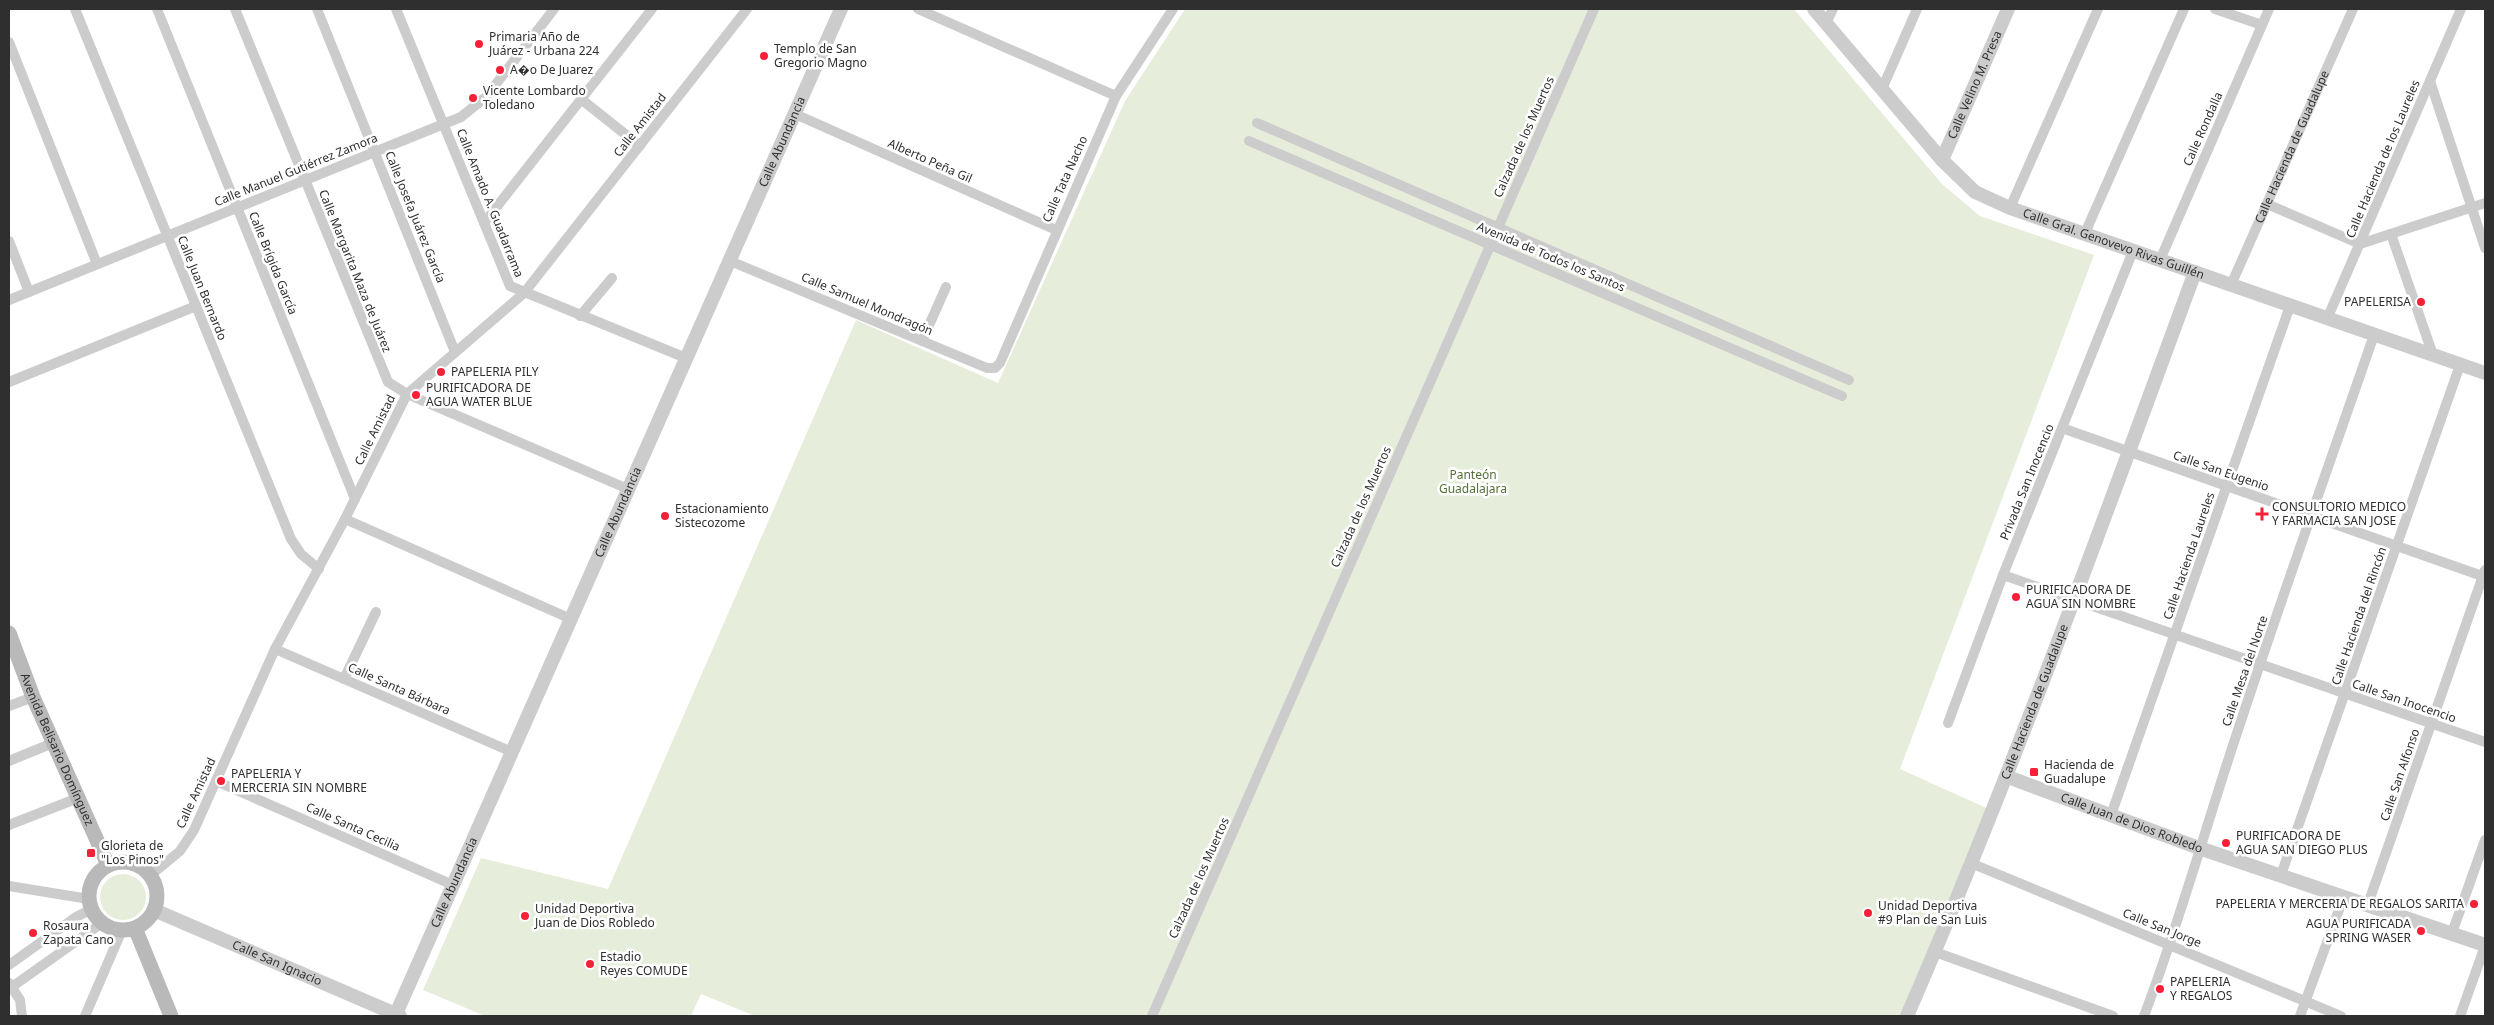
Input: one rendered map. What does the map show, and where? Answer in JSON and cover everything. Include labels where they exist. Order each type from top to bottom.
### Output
[{"type":"main road","name":"Avenida Belisario Domínguez","points":[[9,633],[31,693],[108,865]]},
{"type":"main road","points":[[122,861],[133,863],[151,875],[156,886],[157,898],[154,910],[143,924],[128,929],[102,923],[90,904],[92,882],[97,874],[108,865],[122,861]]},
{"type":"main road","points":[[128,929],[171,1016]]},
{"type":"street","name":"Calle Juan Bernardo","points":[[75,9],[291,539],[301,554],[319,568]]},
{"type":"street","name":"Calle Brígida García","points":[[157,9],[355,499]]},
{"type":"street","name":"Calle Margarita Maza de Juárez","points":[[235,9],[386,378],[392,385],[407,394],[628,489]]},
{"type":"street","name":"Calle Josefa Juárez García","points":[[317,9],[455,352]]},
{"type":"street","name":"Calle Amado A. Guadarrama","points":[[396,9],[507,281],[514,289],[686,358]]},
{"type":"street","name":"Calle Manuel Gutiérrez Zamora","points":[[9,300],[461,116],[486,97],[554,9]]},
{"type":"street","points":[[484,223],[652,9]]},
{"type":"street","name":"Calle Amistad","points":[[151,875],[180,851],[194,830],[275,649],[345,519],[407,394],[524,293],[747,9]]},
{"type":"street","name":"Calle Abundancia","points":[[397,1016],[453,885],[841,9]]},
{"type":"street","points":[[918,9],[1116,96]]},
{"type":"street","name":"Calle Tata Nacho","points":[[995,368],[1000,363],[1056,230],[1116,96],[1173,9]]},
{"type":"street","name":"Calzada de los Muertos","points":[[1152,1016],[1594,9]]},
{"type":"street","name":"Calle Gral. Genovevo Rivas Guillén","points":[[1814,9],[1942,160],[1974,192],[2010,208],[2485,373]]},
{"type":"street","points":[[1826,23],[1833,9]]},
{"type":"street","points":[[1882,89],[1918,9]]},
{"type":"street","name":"Calle Velino M. Presa","points":[[1942,160],[2008,9]]},
{"type":"street","points":[[2010,208],[2098,9]]},
{"type":"street","points":[[2085,233],[2184,9]]},
{"type":"street","points":[[2215,9],[2262,25]]},
{"type":"street","name":"Calle Rondalla","points":[[2160,260],[2269,9]]},
{"type":"street","name":"Calle Hacienda de Guadalupe","points":[[2232,285],[2353,9]]},
{"type":"street","name":"Calle Hacienda de los Laureles","points":[[2327,319],[2461,9]]},
{"type":"street","points":[[9,42],[98,264]]},
{"type":"street","points":[[2430,81],[2485,248]]},
{"type":"street","points":[[581,99],[640,146]]},
{"type":"street","name":"Alberto Peña Gil","points":[[794,114],[1056,230]]},
{"type":"street","name":"Avenida de Todos los Santos","points":[[1257,123],[1850,380]]},
{"type":"street","name":"Avenida de Todos los Santos","points":[[1249,141],[1842,396]]},
{"type":"street","points":[[2266,204],[2360,244],[2485,203]]},
{"type":"street","points":[[2391,234],[2433,355]]},
{"type":"street","points":[[9,241],[29,292]]},
{"type":"street","name":"Privada San Inocencio","points":[[1948,723],[2003,575],[2133,251]]},
{"type":"street","name":"Calle Samuel Mondragón","points":[[730,261],[987,368],[995,368]]},
{"type":"street","name":"Calle Hacienda de Guadalupe","points":[[1908,1016],[2008,777],[2195,272]]},
{"type":"street","points":[[580,316],[612,278]]},
{"type":"street","points":[[922,341],[946,287]]},
{"type":"street","points":[[9,382],[196,306]]},
{"type":"street","name":"Calle Hacienda Laureles","points":[[2111,815],[2290,306]]},
{"type":"street","name":"Calle Mesa del Norte","points":[[2144,1016],[2171,944],[2199,848],[2260,663],[2374,335]]},
{"type":"street","name":"Calle Hacienda del Rincón","points":[[2281,875],[2460,365]]},
{"type":"street","name":"Calle San Eugenio","points":[[2062,428],[2128,453],[2396,546],[2485,574]]},
{"type":"street","points":[[345,519],[571,619]]},
{"type":"street","name":"Calle San Alfonso","points":[[2368,904],[2485,574]]},
{"type":"street","name":"Calle San Inocencio","points":[[2003,575],[2175,633],[2485,742]]},
{"type":"street","points":[[344,679],[376,612]]},
{"type":"street","name":"Calle Santa Bárbara","points":[[275,649],[512,752]]},
{"type":"street","points":[[9,700],[31,693]]},
{"type":"street","points":[[9,706],[31,693]]},
{"type":"street","points":[[9,761],[53,743]]},
{"type":"street","name":"Calle Juan de Dios Robledo","points":[[2008,777],[2199,848],[2485,945]]},
{"type":"street","name":"Calle Santa Cecilia","points":[[216,781],[453,885]]},
{"type":"street","points":[[9,825],[78,798]]},
{"type":"street","points":[[2452,934],[2485,840]]},
{"type":"street","name":"Calle San Jorge","points":[[1973,864],[2171,944],[2341,1016]]},
{"type":"street","points":[[9,886],[90,904]]},
{"type":"street","points":[[2300,1016],[2344,896]]},
{"type":"street","points":[[9,965],[76,917],[90,904]]},
{"type":"street","name":"Calle San Ignacio","points":[[154,910],[397,1016]]},
{"type":"street","points":[[22,1016],[20,1000],[10,986],[102,923]]},
{"type":"street","points":[[85,1016],[128,929]]},
{"type":"street","points":[[2460,1016],[2485,945]]},
{"type":"street","points":[[1935,952],[2113,1016]]},
{"type":"green space","name":"Panteón Guadalajara","points":[[1185,9],[1794,9],[1942,184],[1980,216],[2094,255],[1900,769],[1991,810],[1900,1016],[755,1016],[701,994],[691,1016],[485,1016],[423,990],[481,858],[608,889],[856,320],[998,383],[1125,101]]},
{"type":"green space","points":[[128,874],[140,880],[145,888],[145,906],[140,914],[132,919],[118,920],[106,914],[101,906],[100,892],[106,880],[114,875]]},
{"type":"place","name":"Primaria Año de Juárez - Urbana 224","points":[[479,44]]},
{"type":"place","name":"Templo de San Gregorio Magno","points":[[764,56]]},
{"type":"place","name":"A�o De Juarez","points":[[500,70]]},
{"type":"place","name":"Vicente Lombardo Toledano","points":[[473,98]]},
{"type":"place","name":"PAPELERISA","points":[[2421,302]]},
{"type":"place","name":"PAPELERIA PILY","points":[[441,372]]},
{"type":"place","name":"PURIFICADORA DE AGUA WATER BLUE","points":[[416,395]]},
{"type":"place","name":"CONSULTORIO MEDICO Y FARMACIA SAN JOSE","points":[[2262,514]]},
{"type":"place","name":"Estacionamiento Sistecozome","points":[[665,516]]},
{"type":"place","name":"PURIFICADORA DE AGUA SIN NOMBRE","points":[[2016,597]]},
{"type":"place","name":"Hacienda de Guadalupe","points":[[2034,772]]},
{"type":"place","name":"PAPELERIA Y MERCERIA SIN NOMBRE","points":[[221,781]]},
{"type":"place","name":"PURIFICADORA DE AGUA SAN DIEGO PLUS","points":[[2226,843]]},
{"type":"place","name":"Glorieta de \"Los Pinos\"","points":[[91,853]]},
{"type":"place","name":"PAPELERIA Y MERCERIA DE REGALOS SARITA","points":[[2474,904]]},
{"type":"place","name":"Unidad Deportiva #9 Plan de San Luis","points":[[1868,913]]},
{"type":"place","name":"Unidad Deportiva Juan de Dios Robledo","points":[[525,916]]},
{"type":"place","name":"AGUA PURIFICADA SPRING WASER","points":[[2421,931]]},
{"type":"place","name":"Rosaura Zapata Cano","points":[[33,933]]},
{"type":"place","name":"Estadio Reyes COMUDE","points":[[590,964]]},
{"type":"place","name":"PAPELERIA Y REGALOS","points":[[2160,989]]}]
